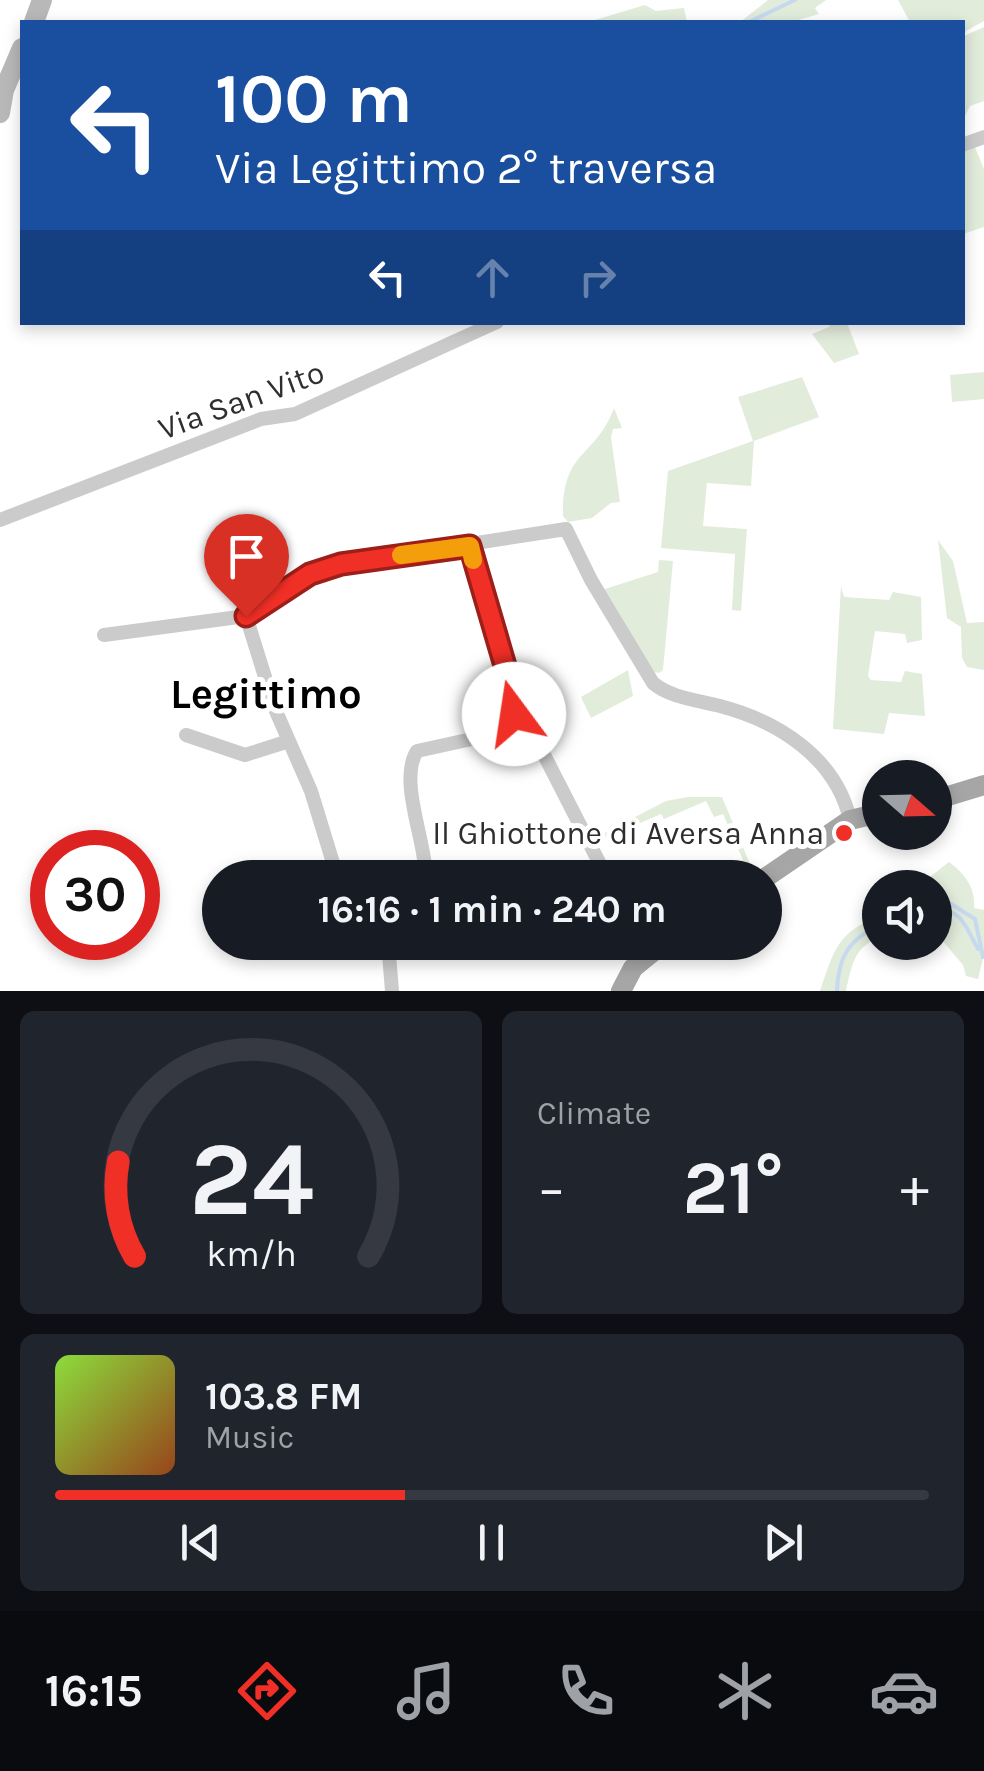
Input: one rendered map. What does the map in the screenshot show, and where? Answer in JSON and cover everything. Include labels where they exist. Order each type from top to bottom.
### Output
[{"type":"main road","points":[[952,795],[984,786]]},
{"type":"main road","points":[[782,866],[850,820],[862,818]]},
{"type":"main road","points":[[622,991],[634,968],[644,960]]},
{"type":"street","points":[[0,113],[4,90],[20,53]]},
{"type":"street","name":"Via San Vito","points":[[0,520],[262,420],[296,414],[490,325]]},
{"type":"street","points":[[104,635],[246,616],[310,574],[341,564],[566,529],[591,580],[652,683],[669,694],[776,724],[800,742],[833,782],[850,820]]},
{"type":"street","points":[[470,546],[515,700],[514,714],[538,743],[598,860]]},
{"type":"street","points":[[246,616],[332,860]]},
{"type":"street","points":[[423,860],[410,775],[414,755],[481,736],[514,714]]},
{"type":"street","points":[[186,736],[245,754],[289,741]]},
{"type":"street","points":[[389,960],[392,991]]},
{"type":"green space","points":[[768,0],[826,0],[815,8],[819,14],[799,20],[743,20]]},
{"type":"green space","points":[[898,0],[984,0],[984,21],[965,34],[965,20],[909,20]]},
{"type":"green space","points":[[645,5],[656,11],[684,8],[687,20],[595,20]]},
{"type":"green space","points":[[984,27],[984,101],[970,106],[965,116],[965,36]]},
{"type":"green space","points":[[974,145],[984,169],[984,227],[965,233],[965,149]]},
{"type":"green space","points":[[848,325],[859,354],[834,363],[812,334]]},
{"type":"green space","points":[[984,372],[984,399],[952,402],[950,375]]},
{"type":"green space","points":[[802,377],[819,417],[754,441],[751,486],[707,483],[703,526],[747,529],[741,611],[732,610],[735,554],[661,548],[668,471],[753,441],[738,397]]},
{"type":"green space","points":[[614,408],[622,428],[613,429],[611,437],[620,502],[611,503],[592,518],[568,522],[563,516],[568,478]]},
{"type":"green space","points":[[938,540],[953,561],[967,623],[984,622],[984,670],[967,667],[962,658],[961,627],[947,618]]},
{"type":"green space","points":[[659,560],[673,561],[663,670],[659,673],[654,672],[602,585],[605,589],[658,572]]},
{"type":"green space","points":[[841,586],[844,597],[889,600],[893,592],[921,597],[922,640],[907,643],[905,634],[875,631],[868,676],[871,680],[901,682],[905,671],[922,674],[925,716],[889,713],[884,734],[833,729]]},
{"type":"green space","points":[[628,670],[633,696],[591,718],[581,697]]},
{"type":"green space","points":[[722,797],[748,860],[743,860],[723,814],[714,817],[706,801],[664,819],[661,814],[606,838],[604,833],[666,801]]},
{"type":"green space","points":[[949,862],[960,871],[973,894],[974,908],[984,910],[984,955],[978,979],[966,976],[952,952],[952,870],[939,870]]},
{"type":"green space","points":[[862,924],[862,948],[852,966],[846,991],[820,991],[839,944]]},
{"type":"waterway","points":[[753,20],[795,0]]},
{"type":"waterway","points":[[952,905],[975,919],[983,957]]},
{"type":"waterway","points":[[952,912],[967,928],[978,949]]},
{"type":"waterway","points":[[837,991],[843,959],[862,935]]},
{"type":"slow traffic","points":[[401,555],[470,546],[473,560]]},
{"type":"place","name":"Il Ghiottone di Aversa Anna","points":[[844,833]]},
{"type":"district","name":"Legittimo","points":[[266,693]]},
{"type":"route","points":[[246,616],[310,574],[341,564],[470,546],[498,654],[515,700],[514,714]]}]
